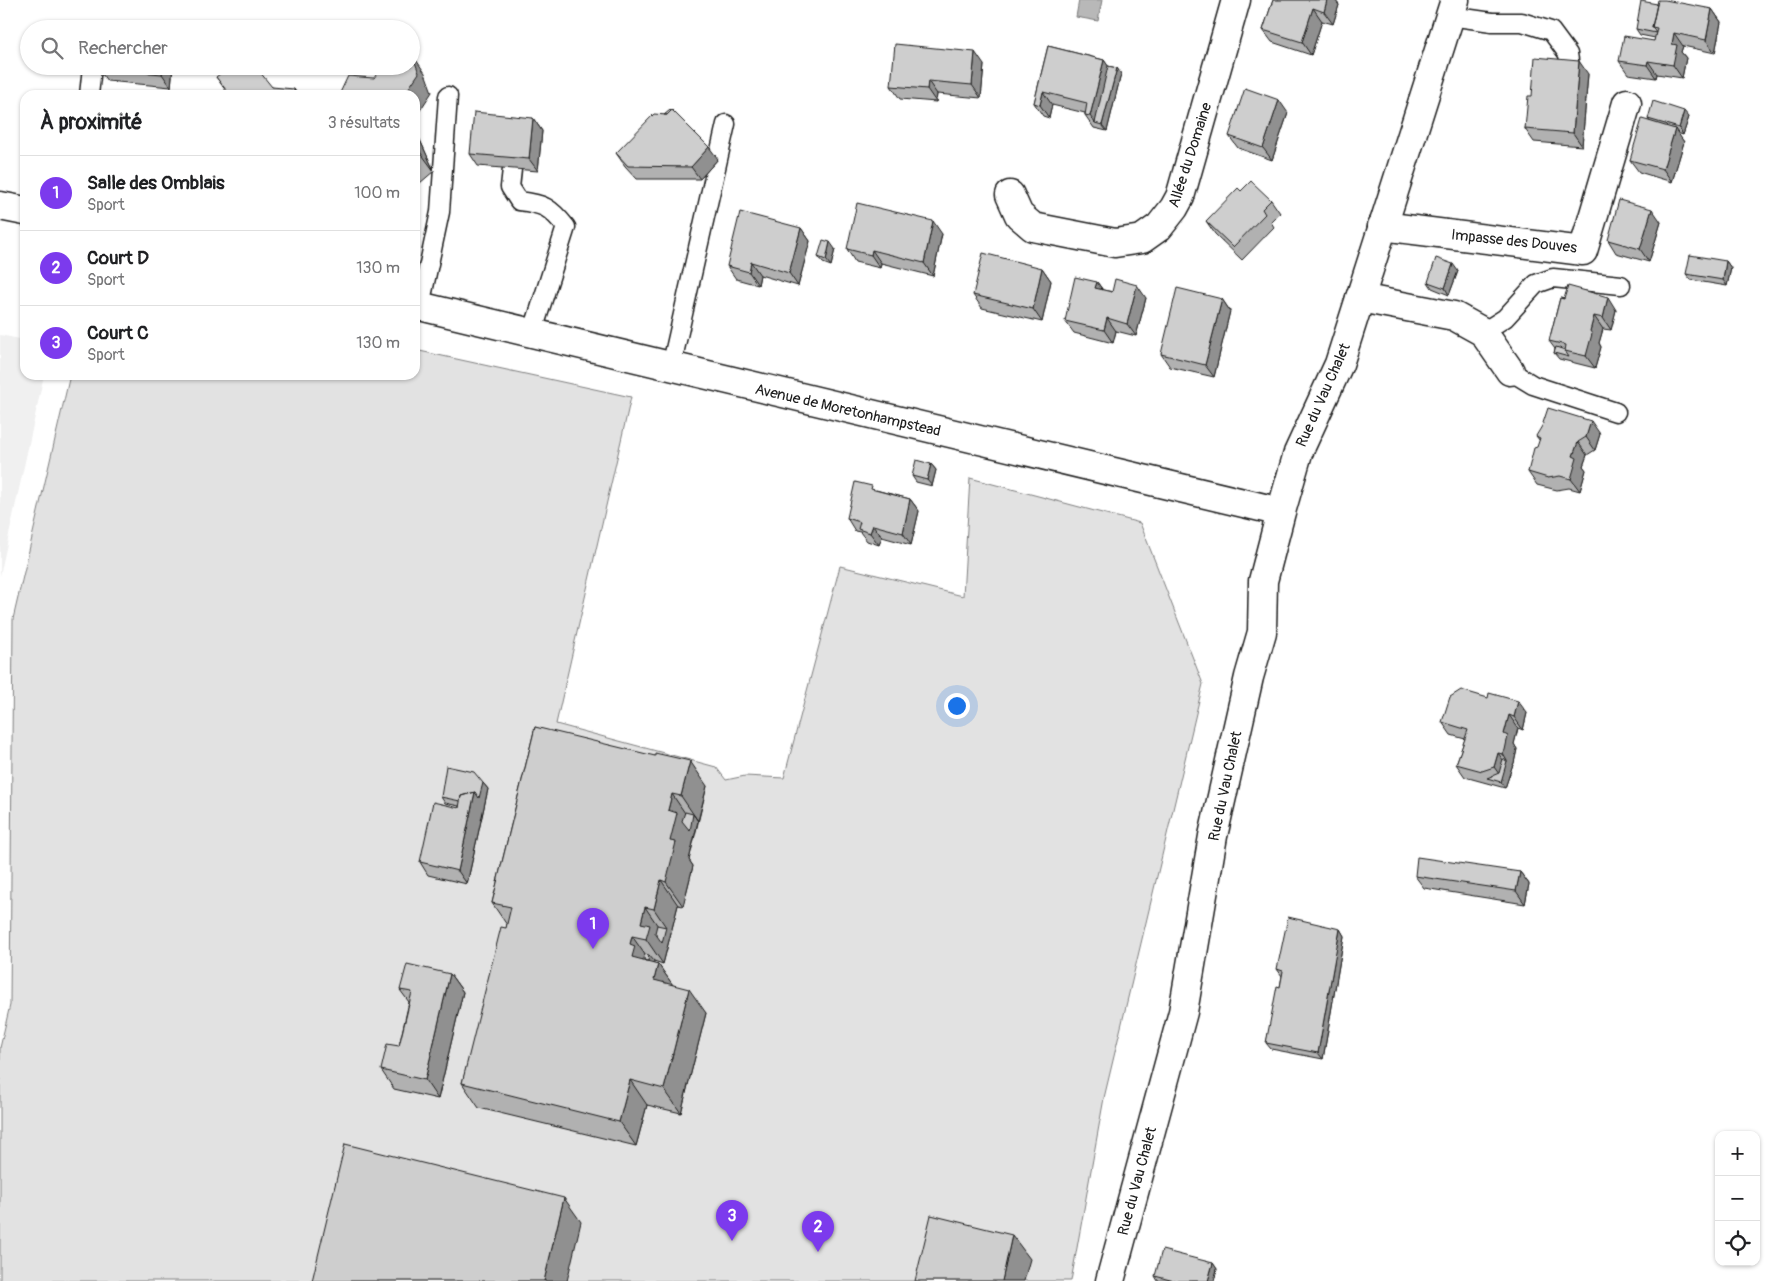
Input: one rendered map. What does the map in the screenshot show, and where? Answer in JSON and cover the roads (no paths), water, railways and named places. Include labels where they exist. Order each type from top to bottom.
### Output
[{"type":"street","name":"Allée du Domaine","points":[[1010,195],[1019,215],[1032,226],[1115,243],[1142,238],[1159,227],[1180,197],[1236,0]]},
{"type":"street","name":"Rue du Vau Chalet","points":[[1110,1281],[1183,1012],[1213,836],[1248,677],[1262,632],[1263,581],[1281,512],[1298,453],[1340,364],[1452,8]]},
{"type":"street","name":"Impasse des Douves","points":[[1382,226],[1583,251],[1627,103]]},
{"type":"street","points":[[0,206],[20,210]]},
{"type":"street","points":[[1360,298],[1454,316],[1483,332],[1510,372]]},
{"type":"street","name":"Avenue de Moretonhampstead","points":[[420,306],[1281,512]]},
{"type":"lane","points":[[1452,8],[1492,22],[1522,22],[1551,31],[1568,54],[1570,73]]},
{"type":"lane","points":[[90,90],[91,75]]},
{"type":"lane","points":[[420,297],[440,212],[448,96]]},
{"type":"lane","points":[[671,367],[726,124]]},
{"type":"lane","points":[[512,169],[510,187],[519,202],[540,204],[553,210],[566,226],[532,334]]},
{"type":"lane","points":[[1483,332],[1505,318],[1536,284],[1553,278],[1621,285]]},
{"type":"lane","points":[[1510,372],[1533,385],[1616,412]]},
{"type":"place","name":"Salle des Omblais","points":[[593,949]]},
{"type":"place","name":"Court C","points":[[732,1241]]},
{"type":"place","name":"Court D","points":[[818,1252]]}]
